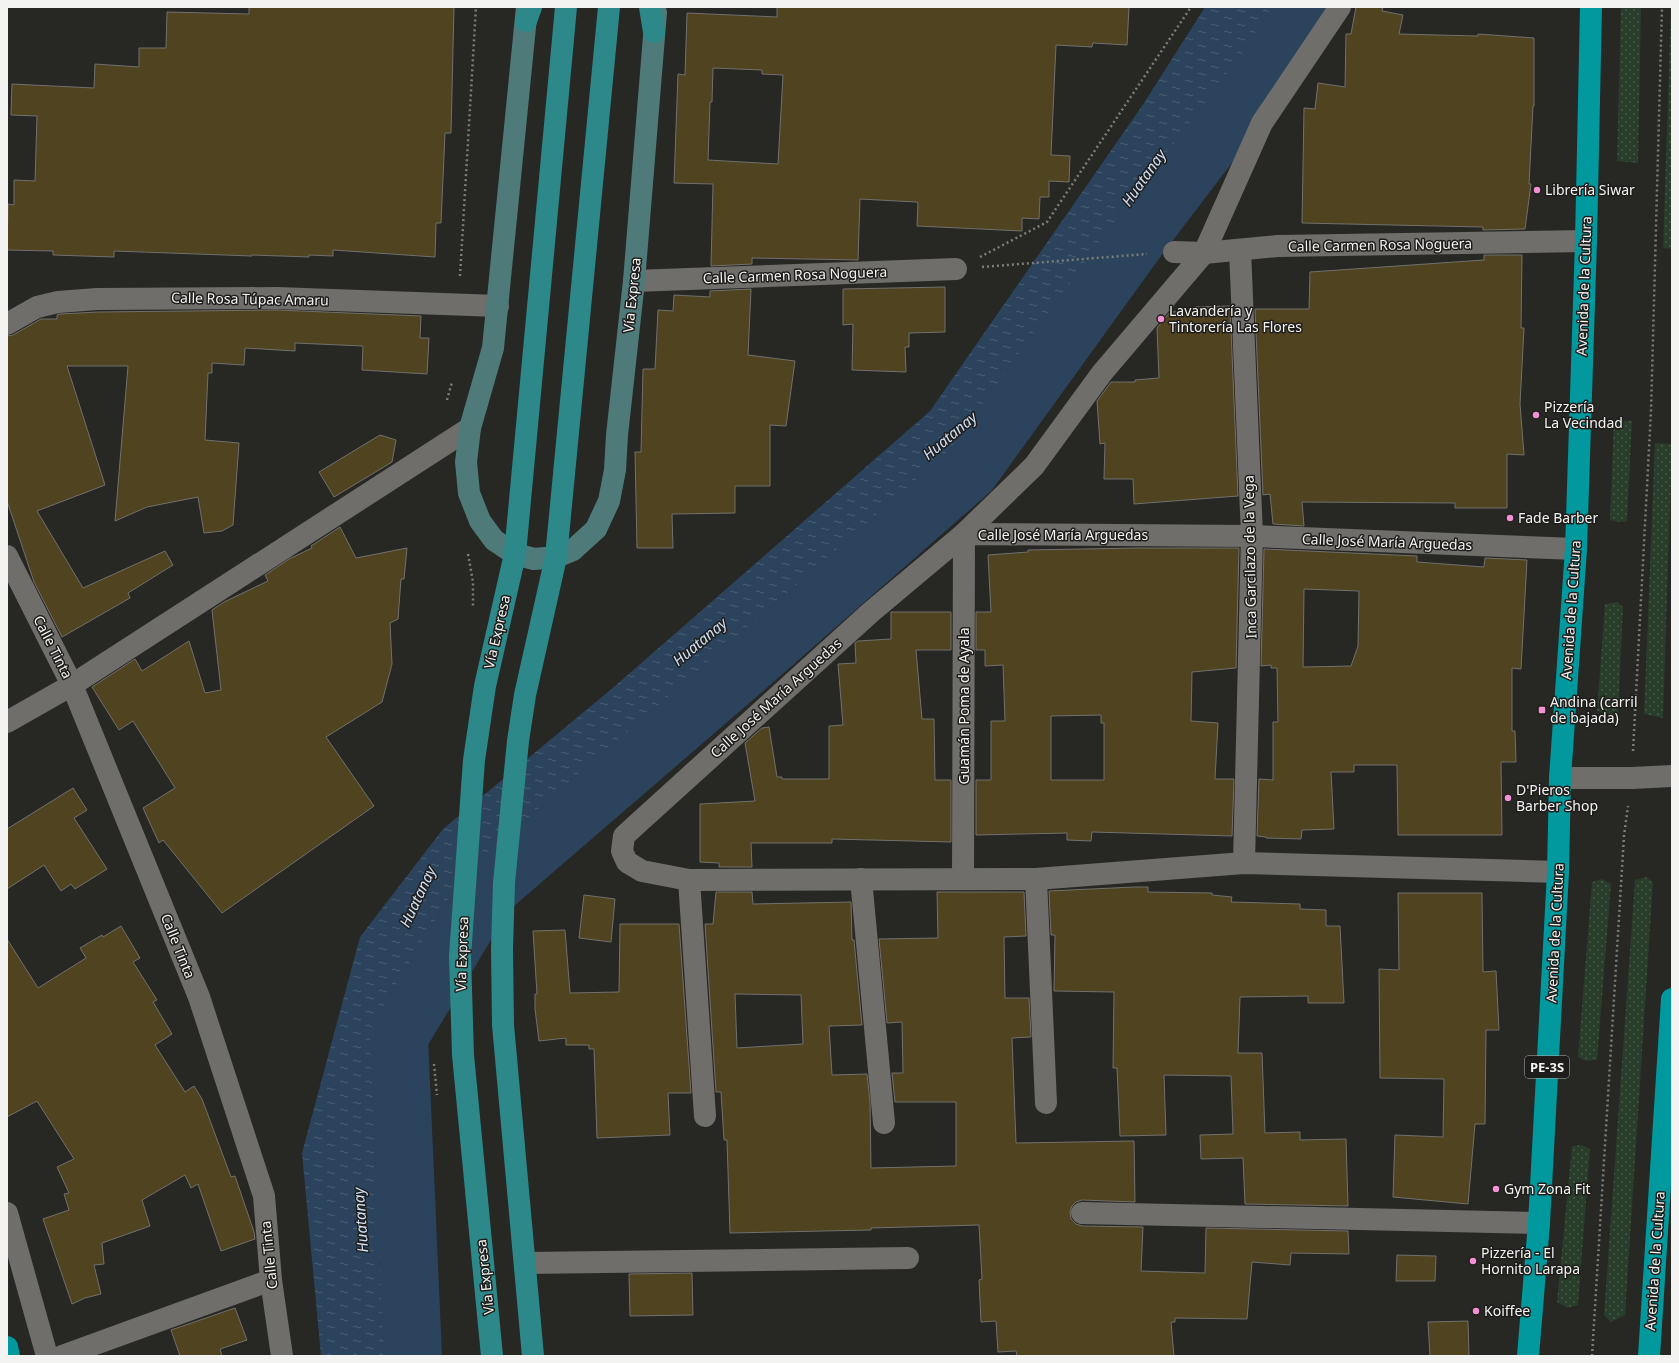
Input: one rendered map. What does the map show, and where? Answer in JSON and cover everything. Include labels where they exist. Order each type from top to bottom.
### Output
[{"type":"highway","name":"Avenida de la Cultura","points":[[1528,1356],[1539,1223],[1558,872],[1560,778],[1576,549],[1586,241],[1591,7]]},
{"type":"highway","name":"Avenida de la Cultura","points":[[1650,1356],[1672,999]]},
{"type":"highway","points":[[7,1347],[10,1356]]},
{"type":"main road","name":"Vía Expresa","points":[[492,1356],[463,1055],[460,956],[474,760],[485,686],[515,554],[566,7]]},
{"type":"main road","points":[[533,1356],[503,1025],[502,949],[504,883],[518,741],[525,695],[556,557],[609,7]]},
{"type":"main road","points":[[650,7],[654,32]]},
{"type":"main road","name":"Vía Expresa","points":[[528,12],[493,348],[470,428],[466,462],[469,493],[480,521],[494,540],[515,554],[534,559],[556,557],[573,550],[596,529],[609,501],[615,470],[617,435],[634,281],[656,7]]},
{"type":"street","points":[[964,534],[1034,466],[1102,373],[1204,254],[1262,123],[1340,7]]},
{"type":"street","name":"Calle Carmen Rosa Noguera","points":[[1174,252],[1204,254],[1278,246],[1586,241]]},
{"type":"street","name":"Inca Garcilazo de la Vega","points":[[1240,250],[1252,536],[1244,863]]},
{"type":"street","name":"Calle Carmen Rosa Noguera","points":[[634,281],[956,269]]},
{"type":"street","name":"Calle Rosa Túpac Amaru","points":[[7,324],[37,307],[58,302],[97,298],[277,298],[498,306]]},
{"type":"street","points":[[7,722],[72,685],[470,428]]},
{"type":"street","name":"Calle José María Arguedas","points":[[1558,872],[1244,863],[1036,879],[689,880],[642,871],[627,862],[622,851],[624,836],[871,612],[964,534],[1252,536],[1576,549]]},
{"type":"street","name":"Guamán Poma de Ayala","points":[[963,879],[964,534]]},
{"type":"street","name":"Calle Tinta","points":[[7,556],[72,685],[199,997],[264,1196],[271,1280],[282,1356]]},
{"type":"street","points":[[1560,778],[1632,778],[1672,776]]},
{"type":"street","points":[[861,879],[884,1123]]},
{"type":"street","points":[[1036,879],[1046,1103]]},
{"type":"street","points":[[689,880],[705,1116]]},
{"type":"street","points":[[7,1213],[47,1356]]},
{"type":"street","points":[[1082,1213],[1539,1223]]},
{"type":"street","points":[[525,1263],[908,1258]]},
{"type":"street","points":[[62,1356],[271,1280]]},
{"type":"path","points":[[458,305],[476,7]]},
{"type":"path","points":[[956,269],[1047,222],[1191,7]]},
{"type":"path","points":[[1592,1356],[1624,836],[1632,778],[1651,411],[1662,7]]},
{"type":"path","points":[[956,269],[1174,252]]},
{"type":"path","points":[[446,403],[449,389],[455,375]]},
{"type":"path","points":[[468,553],[473,582],[472,610]]},
{"type":"green space","points":[[1621,7],[1641,7],[1638,163],[1617,161]]},
{"type":"green space","points":[[1672,7],[1672,249],[1663,248]]},
{"type":"green space","points":[[1614,420],[1632,421],[1627,521],[1619,522],[1610,520]]},
{"type":"green space","points":[[1655,443],[1672,444],[1663,718],[1644,714]]},
{"type":"green space","points":[[1617,602],[1623,607],[1618,716],[1597,711],[1605,604]]},
{"type":"green space","points":[[1646,877],[1653,882],[1625,1315],[1611,1322],[1604,1315],[1635,880]]},
{"type":"green space","points":[[1602,879],[1611,884],[1597,1060],[1586,1061],[1578,1057],[1592,882]]},
{"type":"green space","points":[[1582,1145],[1590,1149],[1578,1305],[1568,1308],[1557,1302],[1572,1146]]},
{"type":"water","name":"Huatanay","points":[[1205,7],[1306,7],[1264,73],[1136,241],[970,471],[486,892],[399,1037],[413,1356],[321,1356],[302,1153],[360,937],[443,829],[615,686],[930,411],[1144,103]]},
{"type":"building","points":[[249,7],[454,7],[451,133],[445,133],[441,223],[436,223],[435,257],[333,250],[333,256],[309,255],[309,257],[114,251],[114,257],[53,255],[53,251],[7,250],[8,204],[14,205],[14,180],[35,181],[37,116],[11,115],[12,84],[94,88],[95,64],[139,67],[139,48],[166,48],[167,12],[249,14]]},
{"type":"building","points":[[777,7],[1129,7],[1127,45],[1093,43],[1092,47],[1056,45],[1051,155],[1070,156],[1069,182],[1049,181],[1049,197],[1040,197],[1039,219],[1022,218],[1022,231],[917,226],[918,203],[916,202],[860,199],[858,260],[752,258],[752,264],[711,266],[713,184],[674,183],[678,74],[685,75],[687,13],[777,17]],"holes":[[[713,68],[762,70],[762,74],[783,75],[778,164],[708,160]]]},
{"type":"building","points":[[1356,7],[1383,7],[1382,11],[1403,15],[1399,34],[1478,36],[1478,34],[1534,38],[1534,106],[1529,184],[1531,184],[1525,229],[1483,230],[1483,227],[1302,223],[1304,108],[1315,109],[1318,83],[1345,87],[1346,34],[1351,34]]},
{"type":"building","points":[[1484,255],[1522,255],[1521,328],[1524,328],[1520,404],[1524,455],[1507,454],[1507,508],[1455,508],[1455,503],[1302,502],[1304,526],[1273,524],[1270,494],[1263,495],[1255,309],[1309,309],[1310,272],[1484,260]]},
{"type":"building","points":[[945,287],[945,332],[909,333],[909,347],[905,347],[906,372],[852,370],[853,324],[843,325],[843,289]]},
{"type":"building","points":[[751,289],[748,355],[795,361],[786,426],[770,425],[770,486],[735,486],[735,513],[672,514],[673,548],[637,548],[635,452],[641,452],[643,369],[655,369],[658,310],[673,311],[674,295],[710,297],[710,291]]},
{"type":"building","points":[[1230,306],[1238,496],[1134,504],[1133,479],[1104,479],[1105,443],[1100,444],[1097,401],[1111,382],[1135,382],[1135,380],[1159,378],[1157,328],[1170,312],[1195,311],[1195,307]]},
{"type":"building","points":[[277,310],[421,316],[420,338],[429,338],[427,374],[362,370],[363,346],[295,343],[295,351],[245,348],[244,365],[212,363],[212,373],[208,373],[205,440],[239,443],[233,525],[222,531],[204,533],[198,497],[147,507],[115,521],[128,366],[67,366],[105,485],[37,511],[83,588],[165,551],[173,565],[128,593],[130,598],[62,637],[34,582],[7,501],[7,336],[13,335],[41,319],[57,319],[57,315],[60,314],[98,312]]},
{"type":"building","points":[[380,435],[396,440],[392,462],[334,497],[319,472]]},
{"type":"building","points":[[340,527],[356,558],[407,548],[404,579],[401,579],[398,619],[390,623],[392,664],[382,702],[326,737],[374,806],[222,913],[163,840],[159,843],[143,808],[175,788],[133,721],[119,730],[92,687],[135,659],[142,671],[189,641],[205,693],[221,690],[212,610],[224,602],[268,581],[265,575],[289,559],[312,548],[311,546]]},
{"type":"building","points":[[1239,548],[1236,668],[1192,672],[1191,721],[1218,723],[1215,779],[1234,779],[1232,836],[1092,832],[1091,841],[1067,840],[1067,833],[976,835],[976,780],[991,780],[991,721],[1005,721],[1003,665],[985,666],[985,650],[976,650],[976,612],[991,612],[988,555],[1028,552],[1028,550]],"holes":[[[1101,715],[1101,723],[1104,723],[1104,780],[1051,780],[1051,716]]]},
{"type":"building","points":[[1264,549],[1417,556],[1417,562],[1484,567],[1485,558],[1527,560],[1521,669],[1512,668],[1512,731],[1515,731],[1516,762],[1501,762],[1502,835],[1398,835],[1397,765],[1354,765],[1354,772],[1331,772],[1334,829],[1302,830],[1301,839],[1266,838],[1257,836],[1259,779],[1273,780],[1273,722],[1278,722],[1277,668],[1271,668],[1271,665],[1261,666]],"holes":[[[1304,589],[1359,591],[1358,646],[1351,666],[1303,667]]]},
{"type":"building","points":[[891,612],[951,612],[951,650],[916,650],[922,719],[934,719],[935,780],[951,780],[951,842],[832,839],[832,843],[751,843],[752,867],[719,867],[719,863],[700,862],[700,804],[755,801],[745,743],[762,728],[769,727],[777,777],[782,777],[782,779],[829,779],[829,726],[843,725],[838,664],[856,663],[855,643],[858,641],[891,639]]},
{"type":"building","points":[[73,788],[87,810],[74,818],[107,869],[75,889],[71,884],[61,891],[44,865],[7,889],[7,829]]},
{"type":"building","points":[[1148,887],[1148,892],[1212,893],[1212,895],[1232,897],[1231,902],[1300,904],[1300,909],[1326,910],[1326,926],[1340,926],[1344,1003],[1308,1003],[1308,996],[1240,997],[1238,1053],[1262,1053],[1265,1133],[1300,1132],[1300,1140],[1346,1139],[1348,1206],[1245,1204],[1243,1158],[1201,1159],[1200,1135],[1233,1134],[1231,1076],[1164,1075],[1166,1135],[1120,1136],[1117,1068],[1113,1068],[1114,992],[1054,991],[1055,935],[1051,935],[1049,891]]},
{"type":"building","points":[[716,892],[752,892],[753,904],[851,902],[852,940],[854,940],[862,1025],[829,1026],[832,1075],[867,1074],[870,1102],[871,1168],[956,1166],[956,1102],[895,1102],[892,1073],[903,1073],[902,1022],[887,1023],[879,939],[938,938],[937,892],[1024,892],[1026,936],[1004,937],[1005,998],[1029,998],[1031,1037],[1012,1038],[1016,1143],[1134,1141],[1135,1202],[1082,1200],[1076,1202],[1072,1206],[1070,1212],[1071,1219],[1076,1224],[1082,1226],[1143,1227],[1141,1271],[1205,1273],[1206,1228],[1348,1231],[1349,1254],[1291,1253],[1290,1265],[1252,1262],[1247,1319],[1175,1318],[1175,1322],[1171,1322],[1174,1356],[1017,1356],[1016,1351],[998,1352],[996,1321],[981,1322],[979,1280],[982,1279],[979,1225],[871,1228],[871,1230],[730,1233],[727,1140],[724,1140],[721,1092],[716,1092],[705,924],[713,924]],"holes":[[[735,994],[801,995],[803,1044],[737,1048]]]},
{"type":"building","points":[[1398,893],[1482,893],[1483,972],[1496,971],[1499,1030],[1486,1030],[1485,1124],[1475,1124],[1468,1204],[1393,1197],[1395,1135],[1443,1137],[1444,1079],[1380,1078],[1379,969],[1399,970]]},
{"type":"building","points":[[584,895],[615,899],[611,942],[579,938]]},
{"type":"building","points":[[620,924],[679,924],[691,1093],[668,1093],[670,1135],[597,1138],[594,1049],[589,1049],[589,1045],[566,1045],[566,1038],[539,1041],[535,1009],[535,994],[537,994],[533,931],[565,930],[570,993],[619,992]]},
{"type":"building","points":[[121,926],[140,958],[133,962],[157,1000],[153,1002],[172,1034],[155,1045],[185,1092],[194,1086],[202,1099],[231,1177],[235,1176],[255,1239],[221,1251],[198,1184],[191,1188],[185,1175],[142,1200],[150,1226],[102,1243],[104,1264],[94,1265],[101,1294],[85,1298],[72,1304],[43,1219],[69,1210],[64,1194],[69,1193],[57,1167],[74,1159],[37,1101],[7,1117],[7,939],[38,988],[86,958],[80,948]]},
{"type":"building","points":[[1397,1255],[1436,1256],[1435,1281],[1396,1281]]},
{"type":"building","points":[[692,1273],[693,1315],[630,1316],[629,1274]]},
{"type":"building","points":[[235,1308],[247,1340],[220,1349],[222,1356],[180,1356],[171,1330]]},
{"type":"building","points":[[1468,1321],[1469,1356],[1430,1356],[1428,1322]]},
{"type":"waterway","points":[[413,1356],[399,1037],[486,892],[970,471],[1136,241],[1264,73],[1306,7]]},
{"type":"place","name":"Librería Siwar","points":[[1537,190]]},
{"type":"place","name":"Lavandería y Tintorería Las Flores","points":[[1161,319]]},
{"type":"place","name":"Pizzería La Vecindad","points":[[1536,415]]},
{"type":"place","name":"Fade Barber","points":[[1510,518]]},
{"type":"place","name":"Andina (carril de bajada)","points":[[1542,710]]},
{"type":"place","name":"D'Pieros Barber Shop","points":[[1508,798]]},
{"type":"place","name":"Gym Zona Fit","points":[[1496,1189]]},
{"type":"place","name":"Pizzería - El Hornito Larapa","points":[[1473,1261]]},
{"type":"place","name":"Koiffee","points":[[1476,1311]]}]
